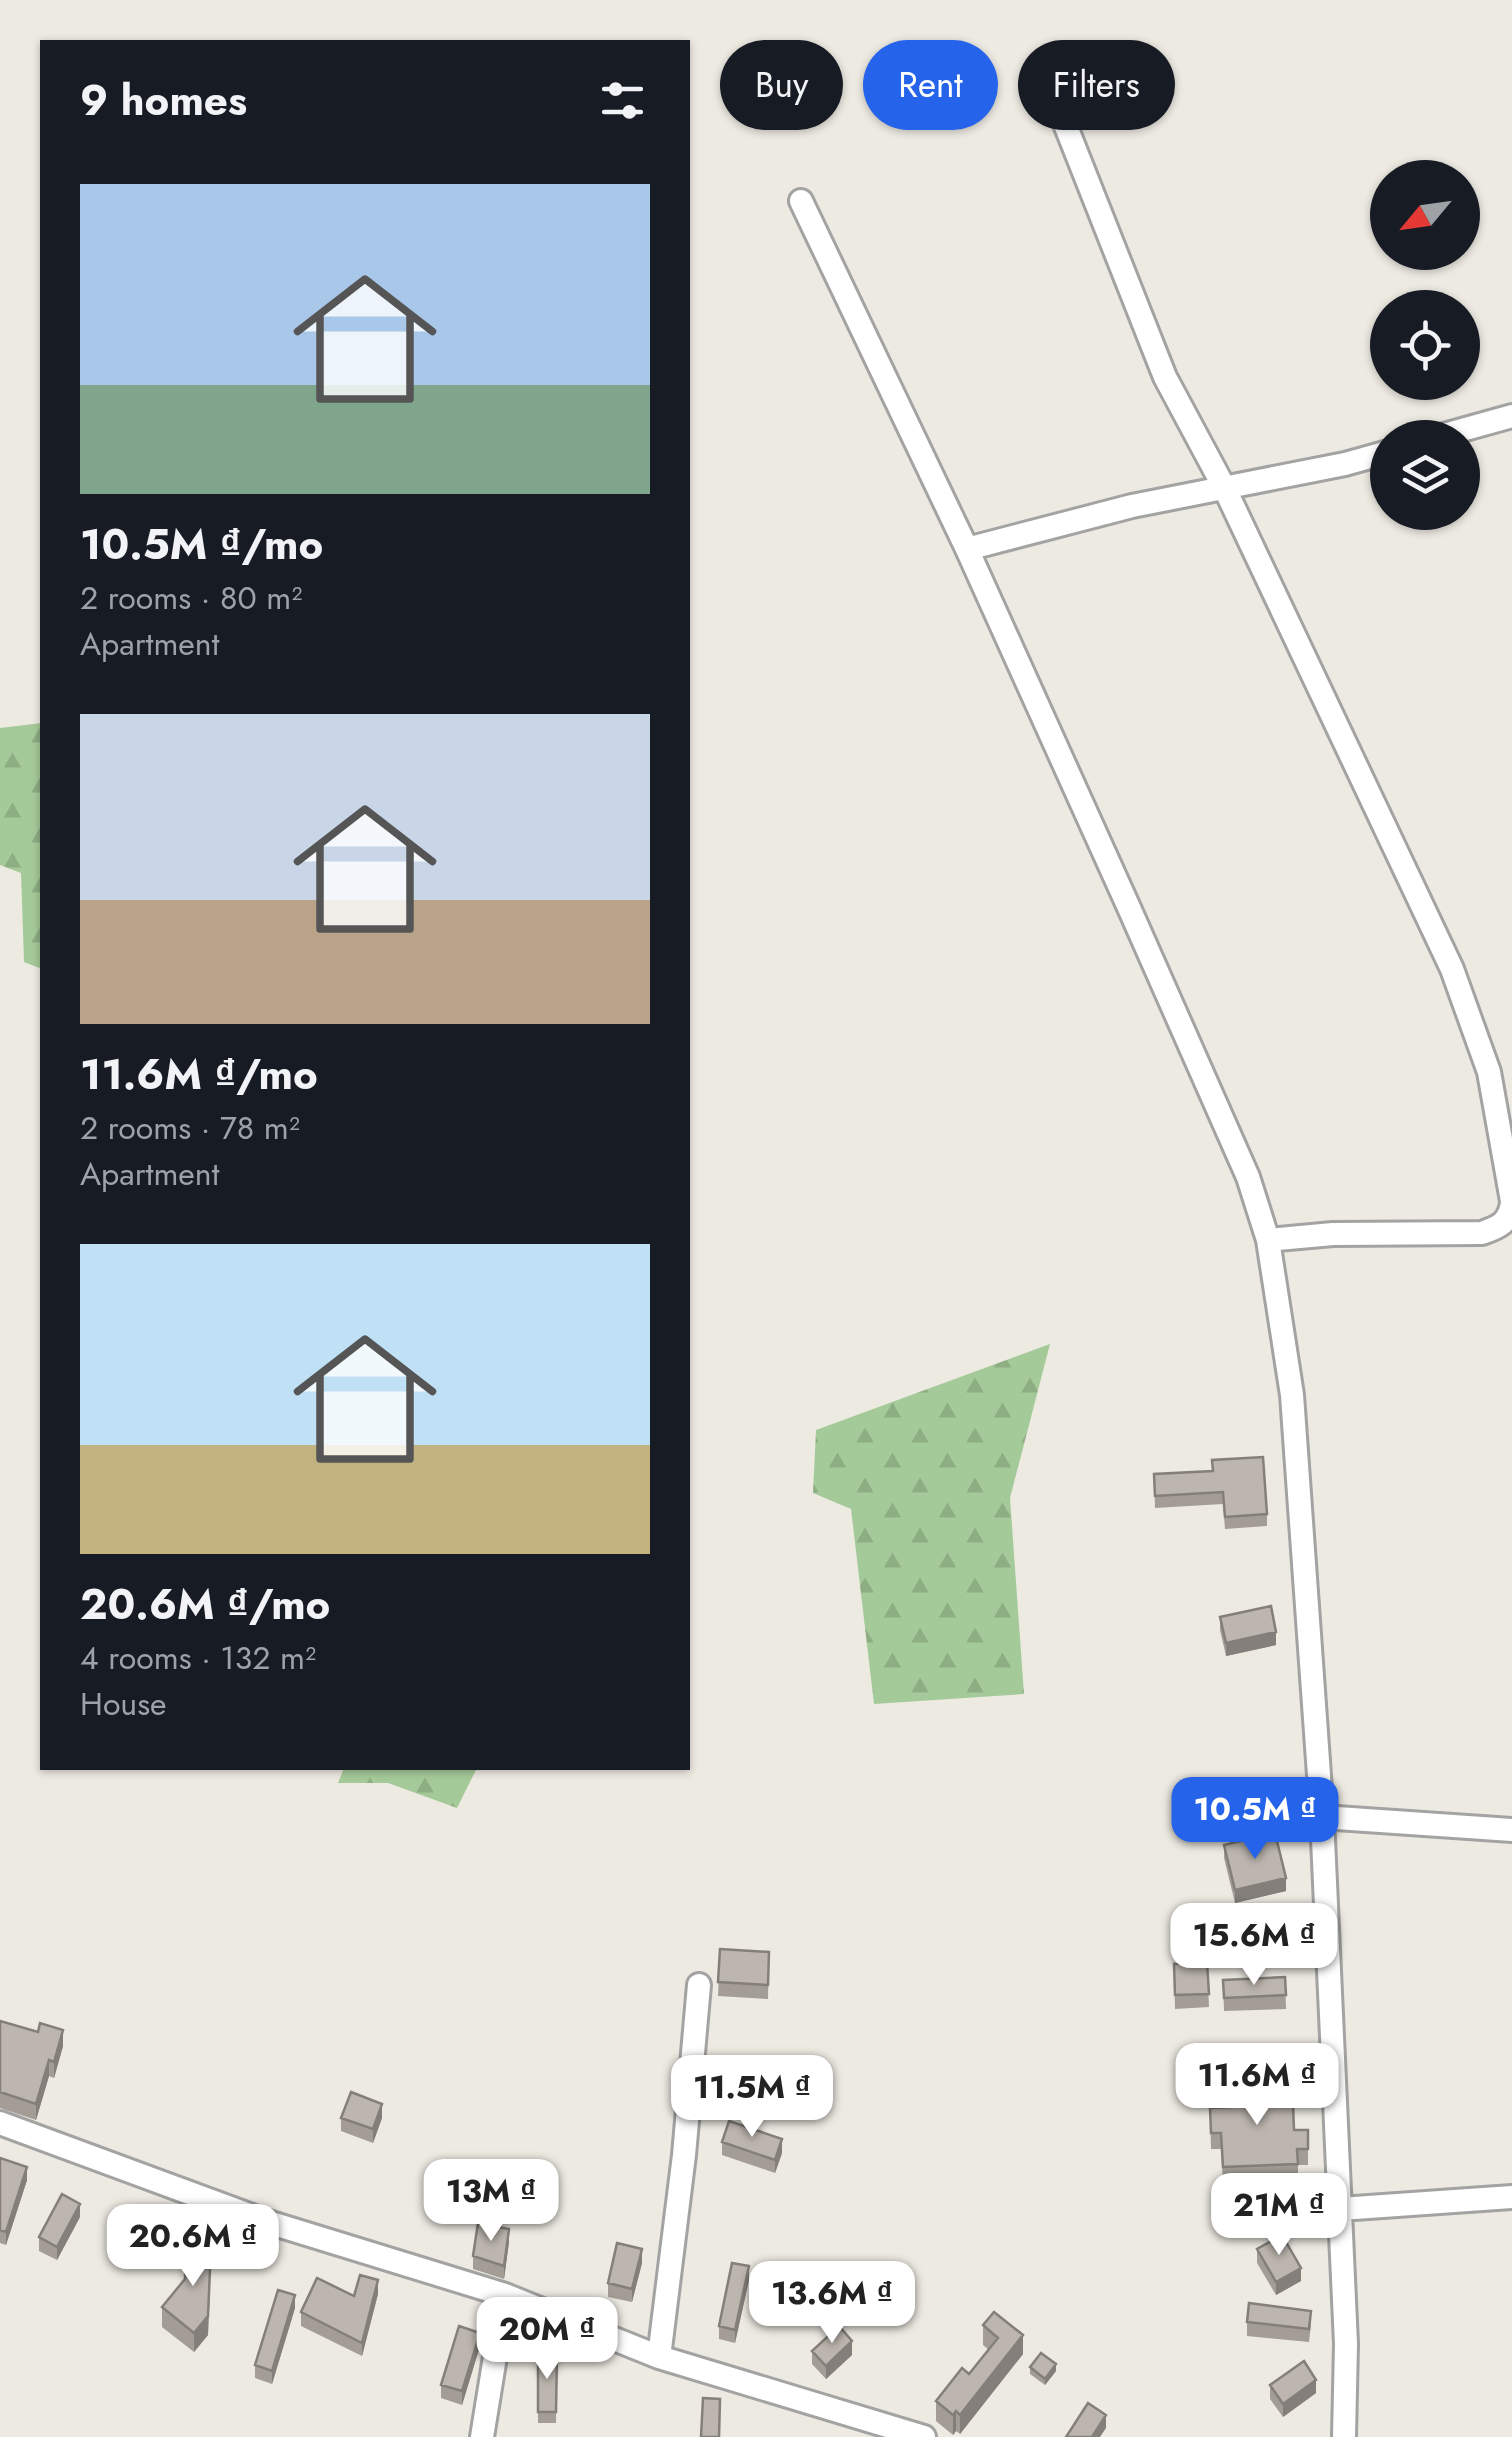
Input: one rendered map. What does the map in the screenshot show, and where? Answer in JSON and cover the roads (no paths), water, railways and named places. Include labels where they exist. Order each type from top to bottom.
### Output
[{"type":"street","points":[[1067,130],[1165,377],[1225,489],[1452,969],[1489,1072],[1512,1202],[1506,1221],[1482,1233],[1334,1234],[1268,1240]]},
{"type":"street","points":[[801,200],[967,549],[1248,1177],[1268,1240],[1292,1395],[1322,1817],[1346,2344],[1344,2437]]},
{"type":"street","points":[[1480,425],[1512,416]]},
{"type":"street","points":[[967,549],[1132,506],[1370,457]]},
{"type":"street","points":[[1322,1817],[1512,1830]]},
{"type":"street","points":[[660,2358],[699,1984]]},
{"type":"street","points":[[0,2123],[271,2223],[505,2294],[660,2358],[924,2437]]},
{"type":"street","points":[[1340,2209],[1512,2196]]},
{"type":"street","points":[[482,2437],[505,2294]]}]
